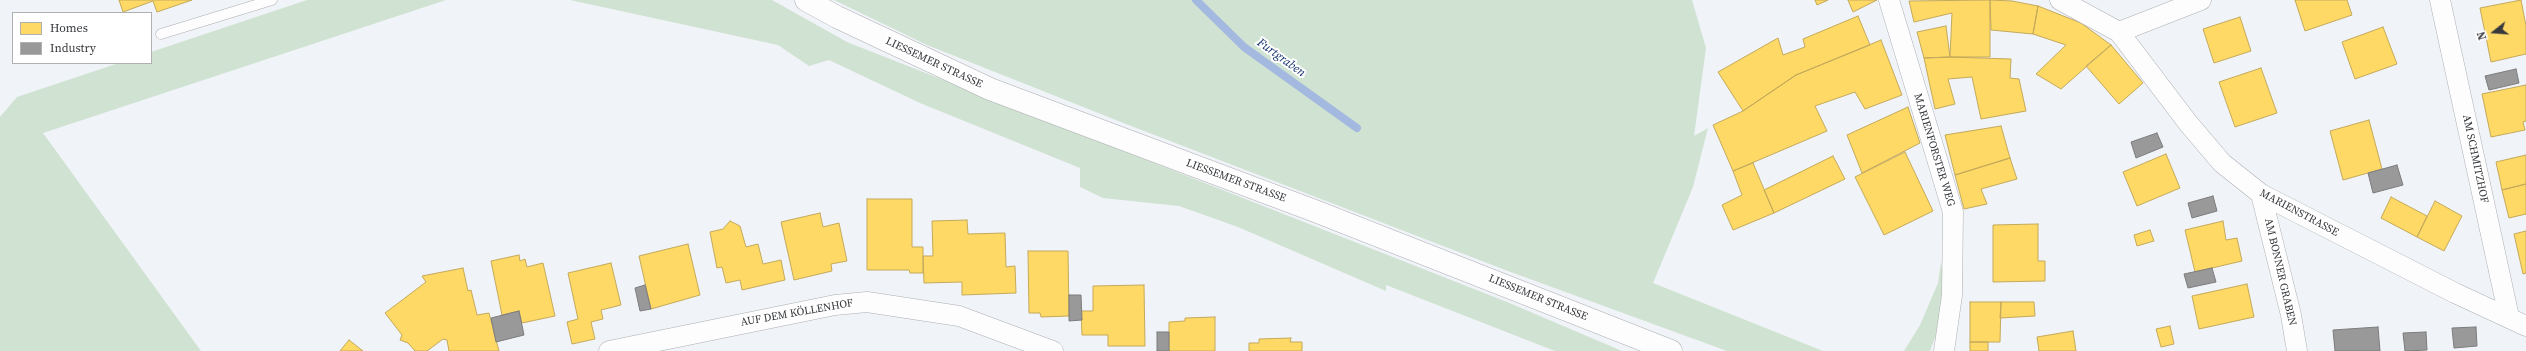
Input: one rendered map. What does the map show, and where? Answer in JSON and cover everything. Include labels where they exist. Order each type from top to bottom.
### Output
[{"type":"street","name":"LIESSEMER STRASSE","points":[[806,0],[837,17],[990,89],[1315,211],[1671,351]]},
{"type":"street","name":"MARIENFORSTER WEG","points":[[1889,0],[1953,212],[1952,296],[1944,351]]},
{"type":"street","name":"MARIENSTRASSE","points":[[2060,0],[2119,32],[2222,163],[2261,194],[2455,293],[2518,321]]},
{"type":"street","points":[[2119,32],[2201,0]]},
{"type":"street","name":"AM SCHMITZHOF","points":[[2440,0],[2518,321]]},
{"type":"street","name":"AM BONNER GRABEN","points":[[2261,194],[2291,316],[2297,351]]},
{"type":"street","name":"AUF DEM KÖLLENHOF","points":[[609,351],[834,305],[867,302],[959,316],[1053,351]]},
{"type":"lane","points":[[161,34],[272,0]]},
{"type":"green space","points":[[307,0],[446,0],[43,133],[201,351],[0,351],[0,117],[17,97],[116,64],[152,64],[152,52]]},
{"type":"green space","points":[[570,0],[772,0],[847,42],[1507,302],[1622,351],[1555,351],[1386,285],[1386,291],[1238,227],[1179,206],[1103,198],[1080,187],[1080,168],[920,103],[829,60],[809,66],[778,45]]},
{"type":"green space","points":[[834,0],[1692,0],[1706,48],[1694,136],[1708,128],[1693,187],[1653,283],[1823,351],[1727,351],[1508,271],[1126,124],[927,45]]},
{"type":"green space","points":[[1941,262],[1944,286],[1936,335],[1930,351],[1904,351],[1920,325],[1938,283]]},
{"type":"building: Homes","points":[[119,0],[192,0],[157,12],[153,1],[123,12]]},
{"type":"building: Homes","points":[[1815,0],[1828,0],[1817,5]]},
{"type":"building: Homes","points":[[1848,0],[1877,0],[1853,12]]},
{"type":"building: Homes","points":[[1990,0],[2012,1],[2038,6],[2033,34],[1991,30]]},
{"type":"building: Homes","points":[[1990,0],[1990,57],[1950,57],[1952,13],[1914,22],[1909,1]]},
{"type":"building: Homes","points":[[2295,0],[2347,0],[2352,15],[2305,31]]},
{"type":"building: Homes","points":[[2521,0],[2526,26],[2526,54],[2491,62],[2480,8]]},
{"type":"building: Homes","points":[[2038,6],[2081,23],[2111,45],[2061,89],[2036,74],[2066,45],[2033,34]]},
{"type":"building: Homes","points":[[1858,16],[1870,45],[1796,75],[1743,111],[1718,72],[1778,38],[1783,55],[1805,47],[1803,39]]},
{"type":"building: Homes","points":[[2240,17],[2251,51],[2214,63],[2203,29]]},
{"type":"building: Homes","points":[[1946,26],[1950,57],[1924,58],[1917,32]]},
{"type":"building: Homes","points":[[2383,27],[2397,64],[2355,79],[2342,42]]},
{"type":"building: Homes","points":[[1881,40],[1902,95],[1865,109],[1855,92],[1815,106],[1827,131],[1733,171],[1713,125],[1743,111],[1796,75]]},
{"type":"building: Homes","points":[[2111,45],[2143,83],[2119,104],[2086,66]]},
{"type":"building: Homes","points":[[1950,57],[2011,59],[2010,78],[2019,79],[2026,111],[1981,119],[1972,77],[1948,79],[1955,104],[1935,109],[1924,58]]},
{"type":"building: Homes","points":[[2261,68],[2277,113],[2235,127],[2219,82]]},
{"type":"building: Homes","points":[[2526,85],[2526,121],[2523,122],[2525,130],[2491,137],[2482,94]]},
{"type":"building: Homes","points":[[1908,107],[1920,143],[1862,173],[1847,135]]},
{"type":"building: Homes","points":[[2369,120],[2382,169],[2343,180],[2330,131]]},
{"type":"building: Homes","points":[[2001,126],[2010,158],[1955,175],[1945,135]]},
{"type":"building: Homes","points":[[1905,152],[1933,211],[1884,235],[1855,177]]},
{"type":"building: Homes","points":[[2166,154],[2180,188],[2137,206],[2123,172]]},
{"type":"building: Homes","points":[[2526,155],[2526,184],[2502,190],[2496,162]]},
{"type":"building: Homes","points":[[1833,156],[1845,179],[1774,213],[1764,190]]},
{"type":"building: Homes","points":[[2010,158],[2017,179],[1981,189],[1987,204],[1964,209],[1955,175]]},
{"type":"building: Homes","points":[[1753,163],[1774,213],[1733,230],[1722,205],[1742,195],[1733,171]]},
{"type":"building: Homes","points":[[2526,184],[2526,214],[2509,218],[2502,190]]},
{"type":"building: Homes","points":[[2391,197],[2427,216],[2417,237],[2381,218]]},
{"type":"building: Homes","points":[[867,199],[912,199],[912,247],[923,247],[923,273],[910,273],[909,270],[867,270]]},
{"type":"building: Homes","points":[[2435,201],[2462,216],[2444,251],[2417,237]]},
{"type":"building: Homes","points":[[820,213],[823,227],[839,223],[847,261],[831,264],[832,271],[794,280],[781,222]]},
{"type":"building: Homes","points":[[967,220],[968,234],[1005,233],[1006,267],[1015,266],[1016,293],[962,295],[962,282],[924,283],[923,256],[933,256],[932,221]]},
{"type":"building: Homes","points":[[730,221],[740,226],[746,247],[758,244],[763,264],[781,260],[785,280],[742,290],[740,280],[726,283],[722,267],[717,268],[710,232],[723,229]]},
{"type":"building: Homes","points":[[2223,221],[2226,240],[2237,238],[2242,261],[2195,272],[2185,230]]},
{"type":"building: Homes","points":[[2038,224],[2038,261],[2045,261],[2045,281],[1993,282],[1993,225]]},
{"type":"building: Homes","points":[[2150,230],[2154,241],[2137,246],[2134,235]]},
{"type":"building: Homes","points":[[2526,231],[2526,273],[2523,274],[2514,234]]},
{"type":"building: Homes","points":[[688,244],[700,295],[651,309],[639,256]]},
{"type":"building: Homes","points":[[1028,251],[1068,251],[1069,316],[1041,317],[1040,313],[1029,313]]},
{"type":"building: Homes","points":[[519,255],[520,261],[525,259],[527,267],[543,263],[555,316],[522,323],[519,311],[502,315],[491,261]]},
{"type":"building: Homes","points":[[611,263],[621,305],[601,310],[603,319],[591,322],[595,339],[572,344],[567,322],[578,319],[568,273]]},
{"type":"building: Homes","points":[[463,268],[468,291],[471,290],[477,315],[489,313],[499,351],[449,351],[447,340],[443,339],[427,351],[415,351],[408,343],[400,340],[402,335],[385,313],[426,282],[422,276]]},
{"type":"building: Homes","points":[[2247,284],[2254,317],[2199,329],[2192,296]]},
{"type":"building: Homes","points":[[1144,285],[1145,346],[1108,346],[1108,335],[1082,335],[1081,311],[1093,311],[1093,286]]},
{"type":"building: Homes","points":[[1970,302],[2001,302],[2000,342],[1970,342]]},
{"type":"building: Homes","points":[[2001,302],[2034,302],[2035,316],[2000,318]]},
{"type":"building: Homes","points":[[1215,317],[1215,351],[1169,351],[1169,322],[1185,321],[1185,318]]},
{"type":"building: Homes","points":[[2170,326],[2174,344],[2161,347],[2156,329]]},
{"type":"building: Homes","points":[[2073,331],[2076,351],[2039,351],[2037,337]]},
{"type":"building: Homes","points":[[1291,338],[1290,342],[1302,342],[1302,351],[1249,351],[1249,343],[1259,343],[1259,339]]},
{"type":"building: Homes","points":[[349,340],[363,351],[340,351]]},
{"type":"building: Homes","points":[[1970,342],[1988,342],[1988,351],[1970,351]]},
{"type":"building: Industry","points":[[2516,69],[2519,83],[2489,90],[2485,76]]},
{"type":"building: Industry","points":[[2157,133],[2163,147],[2136,158],[2131,142]]},
{"type":"building: Industry","points":[[2397,165],[2403,185],[2373,193],[2368,173]]},
{"type":"building: Industry","points":[[2213,196],[2217,211],[2192,218],[2188,203]]},
{"type":"building: Industry","points":[[2212,268],[2216,282],[2188,288],[2184,274]]},
{"type":"building: Industry","points":[[645,285],[651,309],[640,311],[635,288]]},
{"type":"building: Industry","points":[[1069,295],[1081,295],[1082,320],[1069,321]]},
{"type":"building: Industry","points":[[519,311],[524,335],[496,342],[491,318]]},
{"type":"building: Industry","points":[[2378,327],[2380,351],[2335,351],[2333,330]]},
{"type":"building: Industry","points":[[2476,327],[2477,346],[2454,348],[2452,328]]},
{"type":"building: Industry","points":[[1157,332],[1169,332],[1169,351],[1157,351]]},
{"type":"building: Industry","points":[[2426,332],[2427,350],[2405,351],[2403,333]]},
{"type":"waterway","name":"Furtgraben","points":[[1196,0],[1244,47],[1357,128]]}]
